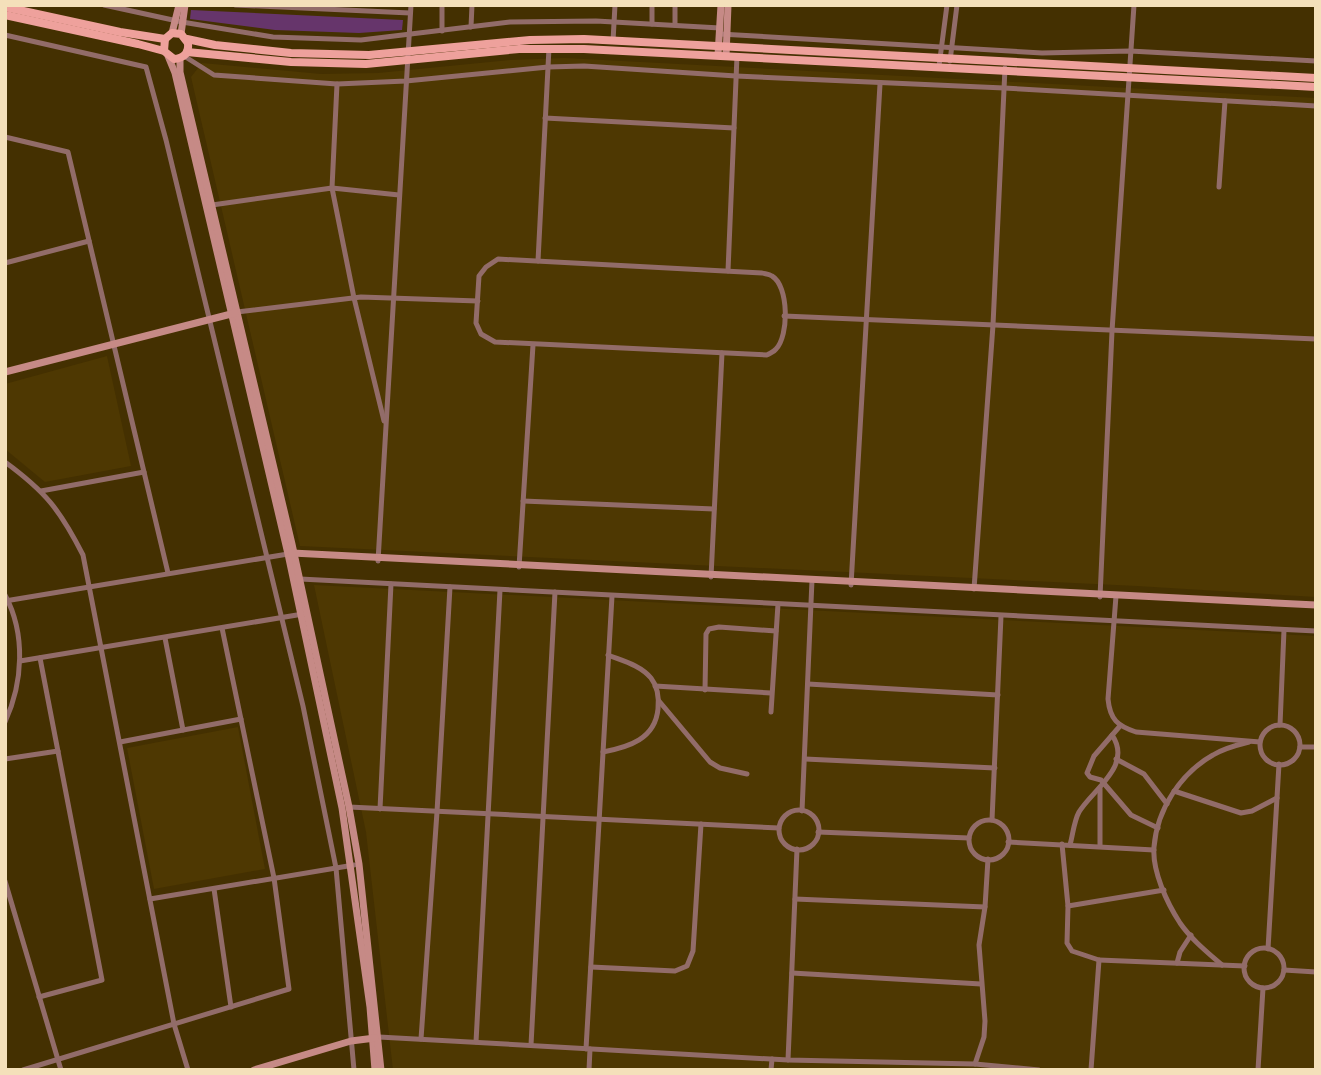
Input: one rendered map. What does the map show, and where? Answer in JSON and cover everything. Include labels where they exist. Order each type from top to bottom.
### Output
[{"type":"main road","points":[[5,7],[120,32],[176,36],[215,46],[292,53],[407,57],[549,48],[722,51],[1128,73],[1316,87]]},
{"type":"main road","points":[[5,15],[166,54],[291,62],[366,64],[530,40],[613,41],[722,51],[737,57],[940,62]]},
{"type":"main road","points":[[166,54],[176,36]]},
{"type":"main road","points":[[176,36],[184,55]]},
{"type":"main road","points":[[1128,73],[1316,78]]},
{"type":"street","points":[[104,5],[273,37],[361,40],[510,22],[614,22],[674,25],[722,32],[1042,53],[1130,51],[1316,61]]},
{"type":"street","points":[[176,36],[179,5]]},
{"type":"street","points":[[178,21],[186,5]]},
{"type":"street","points":[[235,5],[410,13]]},
{"type":"street","points":[[378,559],[411,5]]},
{"type":"street","points":[[442,5],[442,31]]},
{"type":"street","points":[[471,27],[472,5]]},
{"type":"street","points":[[613,41],[615,5]]},
{"type":"street","points":[[652,5],[652,24]]},
{"type":"street","points":[[674,25],[675,5]]},
{"type":"street","points":[[721,5],[722,51]]},
{"type":"street","points":[[722,32],[728,5]]},
{"type":"street","points":[[940,62],[947,5]]},
{"type":"street","points":[[950,63],[957,5]]},
{"type":"street","points":[[1100,596],[1112,331],[1134,5]]},
{"type":"street","points":[[5,35],[146,67],[303,706],[336,868],[354,1070]]},
{"type":"street","points":[[538,261],[549,48]]},
{"type":"street","points":[[166,54],[175,73],[234,313],[349,807],[382,1070]]},
{"type":"street","points":[[234,313],[212,205],[180,72],[184,55],[214,75],[337,84],[405,81],[548,66],[584,66],[1316,106]]},
{"type":"street","points":[[728,271],[737,57]]},
{"type":"street","points":[[974,590],[993,325],[1005,66]]},
{"type":"street","points":[[337,84],[332,188],[354,298],[385,428]]},
{"type":"street","points":[[851,583],[880,84]]},
{"type":"street","points":[[1219,187],[1225,101]]},
{"type":"street","points":[[545,118],[734,128]]},
{"type":"street","points":[[5,137],[68,152],[168,573]]},
{"type":"street","points":[[212,205],[332,188],[399,195]]},
{"type":"street","points":[[5,263],[89,241]]},
{"type":"street","points":[[498,259],[728,271],[774,276],[780,285],[785,298],[783,336],[777,349],[767,355],[495,342],[481,334],[476,323],[479,276],[498,259]]},
{"type":"street","points":[[5,372],[234,313],[354,298],[393,296],[478,301]]},
{"type":"street","points":[[784,316],[1316,340]]},
{"type":"street","points":[[520,566],[533,345]]},
{"type":"street","points":[[711,576],[722,353]]},
{"type":"street","points":[[5,462],[41,491],[65,519],[83,555],[174,1024],[188,1070]]},
{"type":"street","points":[[41,491],[145,472]]},
{"type":"street","points":[[523,501],[714,509]]},
{"type":"street","points":[[290,555],[300,579],[304,614],[355,865]]},
{"type":"street","points":[[5,722],[16,693],[20,661],[18,632],[6,599],[265,556],[378,559],[1316,607]]},
{"type":"street","points":[[300,579],[1316,631]]},
{"type":"street","points":[[803,811],[812,581]]},
{"type":"street","points":[[380,809],[391,584]]},
{"type":"street","points":[[421,1039],[450,587]]},
{"type":"street","points":[[475,1042],[500,590]]},
{"type":"street","points":[[531,1045],[555,593]]},
{"type":"street","points":[[589,1070],[591,967],[612,596]]},
{"type":"street","points":[[1116,597],[1108,699],[1111,716],[1120,726],[1136,732],[1260,742]]},
{"type":"street","points":[[771,712],[778,604]]},
{"type":"street","points":[[20,661],[304,614]]},
{"type":"street","points":[[992,821],[1001,616]]},
{"type":"street","points":[[705,690],[706,634],[709,629],[719,627],[776,631]]},
{"type":"street","points":[[23,1070],[289,989],[275,878],[222,628]]},
{"type":"street","points":[[1280,725],[1284,630]]},
{"type":"street","points":[[165,638],[183,730]]},
{"type":"street","points":[[603,752],[627,747],[647,734],[657,719],[659,701],[651,679],[635,666],[608,655]]},
{"type":"street","points":[[39,997],[102,980],[40,658]]},
{"type":"street","points":[[808,684],[998,695]]},
{"type":"street","points":[[655,686],[771,693]]},
{"type":"street","points":[[659,701],[710,762],[720,768],[747,774]]},
{"type":"street","points":[[120,742],[241,719]]},
{"type":"street","points":[[1280,725],[1290,727],[1295,732],[1300,747],[1292,761],[1279,764],[1270,762],[1264,756],[1260,742],[1268,729],[1280,725]]},
{"type":"street","points":[[1120,726],[1094,756],[1087,770],[1090,777],[1098,779],[1102,787],[1131,815],[1158,828]]},
{"type":"street","points":[[1070,845],[1077,816],[1114,769],[1117,745],[1111,735]]},
{"type":"street","points":[[1222,965],[1180,922],[1164,890],[1154,849],[1158,828],[1174,791],[1197,766],[1214,754],[1249,742]]},
{"type":"street","points":[[1300,747],[1316,747]]},
{"type":"street","points":[[5,760],[58,751]]},
{"type":"street","points":[[805,759],[995,768]]},
{"type":"street","points":[[1116,760],[1144,774],[1167,804]]},
{"type":"street","points":[[1268,949],[1279,764]]},
{"type":"street","points":[[1100,846],[1102,787]]},
{"type":"street","points":[[1174,791],[1241,813],[1252,811],[1277,798]]},
{"type":"street","points":[[349,807],[779,828]]},
{"type":"street","points":[[803,811],[814,818],[818,832],[810,846],[797,849],[782,842],[779,828],[781,820],[787,814],[803,811]]},
{"type":"street","points":[[992,821],[1004,827],[1008,842],[1000,856],[988,859],[979,857],[972,851],[969,838],[971,830],[977,824],[992,821]]},
{"type":"street","points":[[591,967],[675,971],[687,966],[693,951],[701,824]]},
{"type":"street","points":[[818,832],[969,838]]},
{"type":"street","points":[[1008,842],[1154,849]]},
{"type":"street","points":[[1062,844],[1068,906],[1068,947],[1072,951],[1099,960],[1245,966]]},
{"type":"street","points":[[789,1060],[797,849]]},
{"type":"street","points":[[975,1064],[984,1037],[979,945],[988,859]]},
{"type":"street","points":[[150,899],[355,865]]},
{"type":"street","points":[[5,881],[61,1070]]},
{"type":"street","points":[[214,888],[231,1007]]},
{"type":"street","points":[[1068,906],[1164,890]]},
{"type":"street","points":[[795,899],[985,907]]},
{"type":"street","points":[[1177,963],[1180,952],[1191,936]]},
{"type":"street","points":[[1268,949],[1280,956],[1284,970],[1276,984],[1263,988],[1248,980],[1245,966],[1247,958],[1253,952],[1268,949]]},
{"type":"street","points":[[1091,1070],[1099,960]]},
{"type":"street","points":[[1284,970],[1316,972]]},
{"type":"street","points":[[792,973],[981,984]]},
{"type":"street","points":[[1258,1070],[1263,988]]},
{"type":"street","points":[[375,1070],[376,1038]]},
{"type":"street","points":[[254,1070],[352,1041],[376,1038],[789,1060],[953,1067],[975,1064],[1039,1070]]},
{"type":"street","points":[[771,1070],[772,1059]]},
{"type":"shaded area","points":[[191,10],[403,20],[402,30],[359,33],[275,30],[190,19]]},
{"type":"shaded area","points":[[565,58],[1316,98],[1316,597],[300,546],[191,77],[202,63],[321,74],[378,73],[510,60]]},
{"type":"shaded area","points":[[107,356],[131,466],[45,482],[5,449],[5,384]]},
{"type":"shaded area","points":[[314,585],[1316,636],[1316,1070],[393,1070],[366,832]]},
{"type":"shaded area","points":[[238,727],[265,869],[154,889],[127,748]]}]
